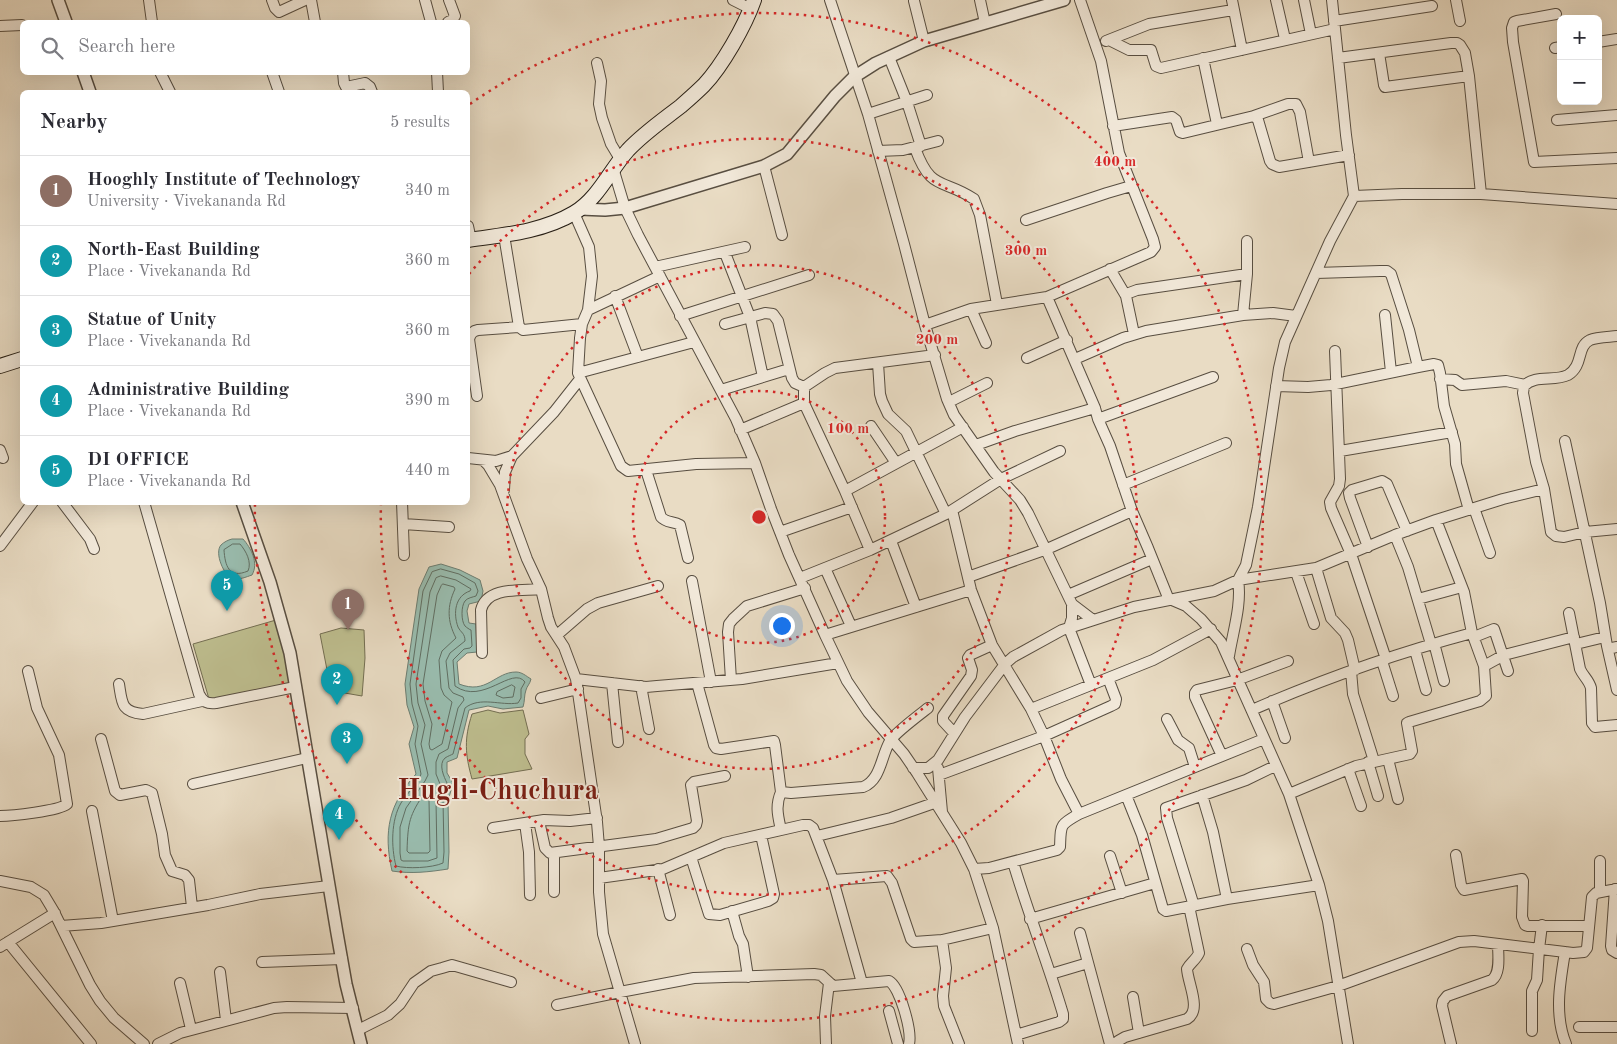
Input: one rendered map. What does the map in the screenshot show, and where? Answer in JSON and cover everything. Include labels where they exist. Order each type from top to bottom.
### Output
[{"type":"main road","points":[[470,235],[504,235],[544,226],[577,211],[600,187],[636,141],[705,84],[722,61],[752,4]]},
{"type":"main road","points":[[0,366],[20,360]]},
{"type":"street","points":[[58,0],[65,20]]},
{"type":"street","points":[[149,0],[152,20]]},
{"type":"street","points":[[272,0],[279,12],[305,0]]},
{"type":"street","points":[[311,0],[315,20]]},
{"type":"street","points":[[424,0],[430,20]]},
{"type":"street","points":[[450,0],[455,16],[452,20]]},
{"type":"street","points":[[734,0],[752,4]]},
{"type":"street","points":[[830,0],[854,77],[868,114],[925,325],[949,402],[954,415],[994,472],[1020,500],[1047,549],[1070,600],[1072,618],[1069,628],[1091,685]]},
{"type":"street","points":[[980,0],[985,23]]},
{"type":"street","points":[[755,463],[696,464],[628,471],[621,466],[579,376],[579,345],[582,324],[588,310],[591,292],[592,259],[577,211],[625,208],[764,166],[787,154],[806,133],[825,107],[854,77],[889,56],[924,41],[1064,0]]},
{"type":"street","points":[[925,325],[971,308],[1047,296],[1151,252],[1155,247],[1154,239],[1119,153],[1100,60],[1080,0]]},
{"type":"street","points":[[1276,0],[1285,39]]},
{"type":"street","points":[[1304,0],[1311,34]]},
{"type":"street","points":[[1229,656],[1238,606],[1240,589],[1238,580],[1246,565],[1252,539],[1276,386],[1285,342],[1330,240],[1354,196],[1332,0]]},
{"type":"street","points":[[1456,0],[1460,21]]},
{"type":"street","points":[[914,1],[924,41]]},
{"type":"street","points":[[1096,45],[1149,24],[1233,5],[1242,50]]},
{"type":"street","points":[[1109,40],[1130,50],[1151,50],[1156,66],[1159,68],[1311,34],[1334,25],[1432,6]]},
{"type":"street","points":[[1556,14],[1517,21],[1513,25],[1513,42],[1534,162],[1617,158]]},
{"type":"street","points":[[0,26],[20,25]]},
{"type":"street","points":[[1602,41],[1617,39]]},
{"type":"street","points":[[1338,58],[1457,42],[1463,48],[1469,76],[1481,194]]},
{"type":"street","points":[[1379,53],[1384,86],[1386,87],[1469,76]]},
{"type":"street","points":[[889,56],[907,102],[921,165],[928,175],[937,182],[974,199],[980,215],[997,304]]},
{"type":"street","points":[[1202,58],[1217,124]]},
{"type":"street","points":[[597,63],[601,80],[599,98],[602,118],[617,163],[625,208],[680,316],[721,390],[740,430],[755,463],[780,532],[838,664],[857,698],[913,768],[961,843],[974,869],[993,928],[1017,1041],[1059,1022],[1063,1019],[1063,1014],[1012,862]]},
{"type":"street","points":[[84,75],[89,90]]},
{"type":"street","points":[[162,75],[169,90]]},
{"type":"street","points":[[273,75],[278,90]]},
{"type":"street","points":[[343,75],[346,87],[366,83],[371,90]]},
{"type":"street","points":[[437,75],[438,90]]},
{"type":"street","points":[[868,114],[927,95]]},
{"type":"street","points":[[1113,126],[1172,117],[1176,120],[1180,132],[1183,133],[1254,116],[1288,104],[1296,104],[1300,112],[1309,162]]},
{"type":"street","points":[[1557,120],[1617,115]]},
{"type":"street","points":[[1254,116],[1260,124],[1272,164],[1279,167],[1349,155]]},
{"type":"street","points":[[878,151],[918,147],[938,142]]},
{"type":"street","points":[[764,166],[782,235]]},
{"type":"street","points":[[1026,220],[1131,186]]},
{"type":"street","points":[[1354,196],[1481,194],[1617,204]]},
{"type":"street","points":[[504,235],[519,327]]},
{"type":"street","points":[[1244,315],[1247,241]]},
{"type":"street","points":[[588,310],[657,272],[745,247]]},
{"type":"street","points":[[725,252],[750,317],[763,377]]},
{"type":"street","points":[[1110,269],[1126,296],[1134,334]]},
{"type":"street","points":[[1316,273],[1387,271],[1391,274],[1409,330],[1418,367]]},
{"type":"street","points":[[1126,296],[1137,290],[1247,274]]},
{"type":"street","points":[[680,316],[809,275]]},
{"type":"street","points":[[615,296],[638,357]]},
{"type":"street","points":[[1047,296],[1095,408],[1132,510],[1170,600],[1186,606],[1211,629],[1221,642],[1229,656],[1289,794],[1319,885],[1328,921],[1348,1044]]},
{"type":"street","points":[[971,308],[986,343]]},
{"type":"street","points":[[725,324],[770,313],[776,317],[792,378],[795,383],[804,387]]},
{"type":"street","points":[[1075,359],[1134,334],[1244,315],[1273,313],[1296,316]]},
{"type":"street","points":[[1385,315],[1391,372]]},
{"type":"street","points":[[477,396],[470,339],[470,335],[475,330],[519,327],[523,330],[582,324]]},
{"type":"street","points":[[1440,378],[1455,380],[1462,385],[1506,381],[1525,384],[1532,380],[1564,377],[1573,372],[1577,366],[1582,349],[1591,339],[1617,336]]},
{"type":"street","points":[[1027,358],[1067,340]]},
{"type":"street","points":[[504,496],[505,472],[512,456],[554,412],[579,376],[694,342]]},
{"type":"street","points":[[1335,351],[1340,451],[1339,486],[1330,502],[1351,554],[1384,660],[1393,696]]},
{"type":"street","points":[[804,387],[835,368],[935,355]]},
{"type":"street","points":[[878,363],[882,401],[888,414],[906,431],[949,512],[971,590],[992,645],[1031,709],[1079,814]]},
{"type":"street","points":[[1276,386],[1308,387],[1337,384],[1391,372],[1434,364],[1438,365],[1444,406],[1455,444],[1456,464],[1490,553]]},
{"type":"street","points":[[721,390],[790,369]]},
{"type":"street","points":[[1098,419],[1212,377]]},
{"type":"street","points":[[949,402],[987,383]]},
{"type":"street","points":[[1525,384],[1523,392],[1536,462],[1544,489],[1551,532],[1556,536],[1564,537],[1585,532],[1617,529]]},
{"type":"street","points":[[804,387],[804,403],[870,550]]},
{"type":"street","points":[[740,430],[804,403]]},
{"type":"street","points":[[976,445],[1015,431],[1095,408]]},
{"type":"street","points":[[871,426],[896,463]]},
{"type":"street","points":[[845,491],[963,427]]},
{"type":"street","points":[[1340,451],[1452,432]]},
{"type":"street","points":[[1565,441],[1610,643],[1617,690]]},
{"type":"street","points":[[1122,484],[1226,443]]},
{"type":"street","points":[[800,578],[870,550],[949,512],[1001,479],[1060,451]]},
{"type":"street","points":[[470,458],[496,461],[512,456]]},
{"type":"street","points":[[483,460],[496,477],[504,496],[527,559],[541,589],[548,618],[569,657],[577,684],[597,818],[603,934],[635,1044]]},
{"type":"street","points":[[646,470],[661,517],[664,521],[675,522],[680,525],[688,558]]},
{"type":"street","points":[[1368,547],[1350,498],[1349,493],[1352,490],[1382,482],[1387,484],[1407,531]]},
{"type":"street","points":[[913,768],[928,768],[938,760],[977,698],[1005,664],[1013,657],[1069,628],[1134,607],[1214,591],[1238,580],[1316,568],[1436,520],[1544,489]]},
{"type":"street","points":[[0,546],[31,505]]},
{"type":"street","points":[[64,505],[90,539],[94,549]]},
{"type":"street","points":[[145,505],[202,700],[208,704],[216,703],[295,688]]},
{"type":"street","points":[[243,505],[283,623],[290,653],[346,984],[361,1044]]},
{"type":"street","points":[[402,505],[404,555]]},
{"type":"street","points":[[780,532],[852,507]]},
{"type":"street","points":[[968,577],[1047,549],[1132,510]]},
{"type":"street","points":[[1289,794],[1348,769],[1410,754],[1412,750],[1407,728],[1409,722],[1480,702],[1484,699],[1486,692],[1484,666],[1473,635],[1462,587],[1436,520]]},
{"type":"street","points":[[403,524],[449,527]]},
{"type":"street","points":[[1395,535],[1408,567],[1444,681]]},
{"type":"street","points":[[891,540],[916,607]]},
{"type":"street","points":[[1070,600],[1152,559]]},
{"type":"street","points":[[825,568],[851,626]]},
{"type":"street","points":[[1316,568],[1331,618],[1345,633],[1348,640],[1353,671],[1353,694],[1378,796]]},
{"type":"street","points":[[1296,572],[1314,624]]},
{"type":"street","points":[[692,581],[711,682]]},
{"type":"street","points":[[557,635],[587,609],[598,603],[658,586]]},
{"type":"street","points":[[1418,599],[1462,587]]},
{"type":"street","points":[[730,680],[728,632],[729,624],[733,619],[748,606],[804,588]]},
{"type":"street","points":[[482,653],[481,610],[482,604],[487,598],[502,592],[541,589]]},
{"type":"street","points":[[824,635],[971,590]]},
{"type":"street","points":[[1070,600],[1093,620]]},
{"type":"street","points":[[1569,614],[1582,676],[1590,682],[1592,723],[1595,727],[1617,725]]},
{"type":"street","points":[[1031,709],[1153,660],[1211,629]]},
{"type":"street","points":[[1252,710],[1314,684],[1433,643],[1494,629],[1508,672]]},
{"type":"street","points":[[1484,666],[1504,656],[1575,641],[1610,643]]},
{"type":"street","points":[[954,733],[943,721],[943,716],[971,676],[972,670],[968,658],[970,654],[992,645]]},
{"type":"street","points":[[1415,650],[1426,690]]},
{"type":"street","points":[[1222,756],[1195,697],[1197,690],[1238,680],[1288,661]]},
{"type":"street","points":[[541,698],[577,684],[612,683],[657,686],[711,682],[775,675],[838,664]]},
{"type":"street","points":[[0,816],[56,809],[67,804],[59,755],[37,708],[28,671]]},
{"type":"street","points":[[938,775],[1044,736],[1115,704],[1116,699],[1108,678]]},
{"type":"street","points":[[612,683],[618,742]]},
{"type":"street","points":[[697,683],[716,748],[721,749],[774,741],[781,792],[777,800],[776,810],[781,830]]},
{"type":"street","points":[[119,684],[121,702],[124,707],[137,713],[143,714],[202,700]]},
{"type":"street","points":[[641,686],[649,729]]},
{"type":"street","points":[[1272,701],[1285,738]]},
{"type":"street","points":[[781,792],[791,793],[868,785],[874,778],[891,740],[928,708]]},
{"type":"street","points":[[1167,719],[1178,740],[1189,748],[1195,767]]},
{"type":"street","points":[[974,869],[1012,862],[1057,850],[1060,847],[1060,830],[1063,823],[1079,814],[1264,739]]},
{"type":"street","points":[[101,740],[116,791],[120,795],[146,790],[152,793],[165,855],[172,871],[185,875],[189,880],[192,907]]},
{"type":"street","points":[[193,784],[307,758]]},
{"type":"street","points":[[1388,758],[1398,799]]},
{"type":"street","points":[[938,760],[942,812]]},
{"type":"street","points":[[1116,1044],[1125,1037],[1187,1020],[1194,1012],[1187,969],[1199,953],[1191,906],[1166,808],[1246,780],[1276,766]]},
{"type":"street","points":[[1348,769],[1361,806]]},
{"type":"street","points":[[539,820],[547,852],[554,853],[656,839],[693,828],[696,825],[697,821],[690,785],[694,782],[725,776]]},
{"type":"street","points":[[1126,795],[1142,835],[1163,909],[1166,911],[1226,899],[1319,885]]},
{"type":"street","points":[[1202,795],[1213,832],[1226,899]]},
{"type":"street","points":[[817,836],[891,818],[934,802]]},
{"type":"street","points":[[92,811],[112,921]]},
{"type":"street","points":[[493,828],[539,820],[597,818]]},
{"type":"street","points":[[525,823],[529,852],[530,896]]},
{"type":"street","points":[[599,878],[658,869],[724,843],[810,825],[817,836],[833,880],[862,983]]},
{"type":"street","points":[[691,857],[709,914],[720,915],[768,901],[773,898],[774,894],[761,835]]},
{"type":"street","points":[[554,853],[554,892]]},
{"type":"street","points":[[1456,855],[1461,885],[1464,890],[1522,879],[1522,917],[1523,922],[1528,926],[1588,926]]},
{"type":"street","points":[[1110,856],[1122,892]]},
{"type":"street","points":[[1600,861],[1600,892]]},
{"type":"street","points":[[658,869],[670,915]]},
{"type":"street","points":[[833,880],[887,876],[892,883],[911,939],[914,942],[942,940],[993,928]]},
{"type":"street","points":[[0,881],[31,887],[44,895],[100,1001],[114,1018],[144,1044]]},
{"type":"street","points":[[1030,919],[1155,883]]},
{"type":"street","points":[[61,926],[112,921],[260,894],[329,886]]},
{"type":"street","points":[[1247,949],[1253,966],[1264,982],[1266,999],[1274,1004],[1338,986],[1459,942],[1474,941],[1578,954],[1584,952],[1587,948],[1592,897],[1596,893],[1616,889],[1611,946],[1612,950],[1617,953]]},
{"type":"street","points":[[732,911],[743,944],[748,977]]},
{"type":"street","points":[[54,913],[4,945],[91,1044]]},
{"type":"street","points":[[1532,1031],[1532,992],[1537,980],[1542,925]]},
{"type":"street","points":[[1080,933],[1110,1044]]},
{"type":"street","points":[[942,940],[946,968],[943,996],[944,1006],[959,1044]]},
{"type":"street","points":[[1452,1044],[1442,1006],[1443,1001],[1447,996],[1496,977],[1498,971],[1498,944]]},
{"type":"street","points":[[1565,952],[1559,994],[1561,1032],[1566,1044]]},
{"type":"street","points":[[262,962],[342,959]]},
{"type":"street","points":[[1051,974],[1088,963]]},
{"type":"street","points":[[358,1030],[388,1015],[400,1004],[414,983],[431,971],[452,966],[511,982]]},
{"type":"street","points":[[220,972],[226,1020]]},
{"type":"street","points":[[557,1005],[694,978],[821,975],[833,986],[889,981],[893,983],[909,1029],[909,1044]]},
{"type":"street","points":[[180,983],[192,1029]]},
{"type":"street","points":[[826,1044],[825,1016],[829,983]]},
{"type":"street","points":[[1133,997],[1139,1033]]},
{"type":"street","points":[[158,1044],[192,1029],[274,1008],[353,1008]]},
{"type":"street","points":[[889,1012],[898,1044]]},
{"type":"street","points":[[1579,1027],[1617,1027]]},
{"type":"green space","points":[[276,620],[293,686],[216,702],[209,699],[193,644]]},
{"type":"green space","points":[[341,628],[364,630],[365,658],[362,696],[339,692],[339,681],[329,680],[320,634]]},
{"type":"green space","points":[[488,710],[500,713],[523,710],[529,734],[525,739],[525,754],[532,769],[472,779],[466,746],[469,723],[472,714]]},
{"type":"water","points":[[232,539],[243,539],[249,547],[255,566],[252,575],[233,579],[223,569],[219,558],[219,549],[223,543]]},
{"type":"water","points":[[441,564],[460,570],[480,580],[483,591],[481,601],[469,604],[467,611],[469,623],[476,624],[477,652],[467,653],[457,662],[459,684],[477,687],[502,675],[516,672],[522,673],[531,679],[525,692],[523,707],[503,709],[488,706],[469,710],[457,758],[447,762],[447,773],[453,783],[448,801],[448,869],[420,872],[392,871],[388,843],[390,819],[400,796],[416,774],[409,744],[414,727],[407,705],[405,684],[419,589],[429,567]]},
{"type":"place","name":"DI OFFICE","points":[[227,611]]},
{"type":"place","name":"Hooghly Institute of Technology","points":[[348,630]]},
{"type":"place","name":"North-East Building","points":[[337,705]]},
{"type":"place","name":"Statue of Unity","points":[[347,764]]},
{"type":"place","name":"Administrative Building","points":[[339,840]]},
{"type":"district","name":"Hugli-Chuchura","points":[[498,792]]}]
